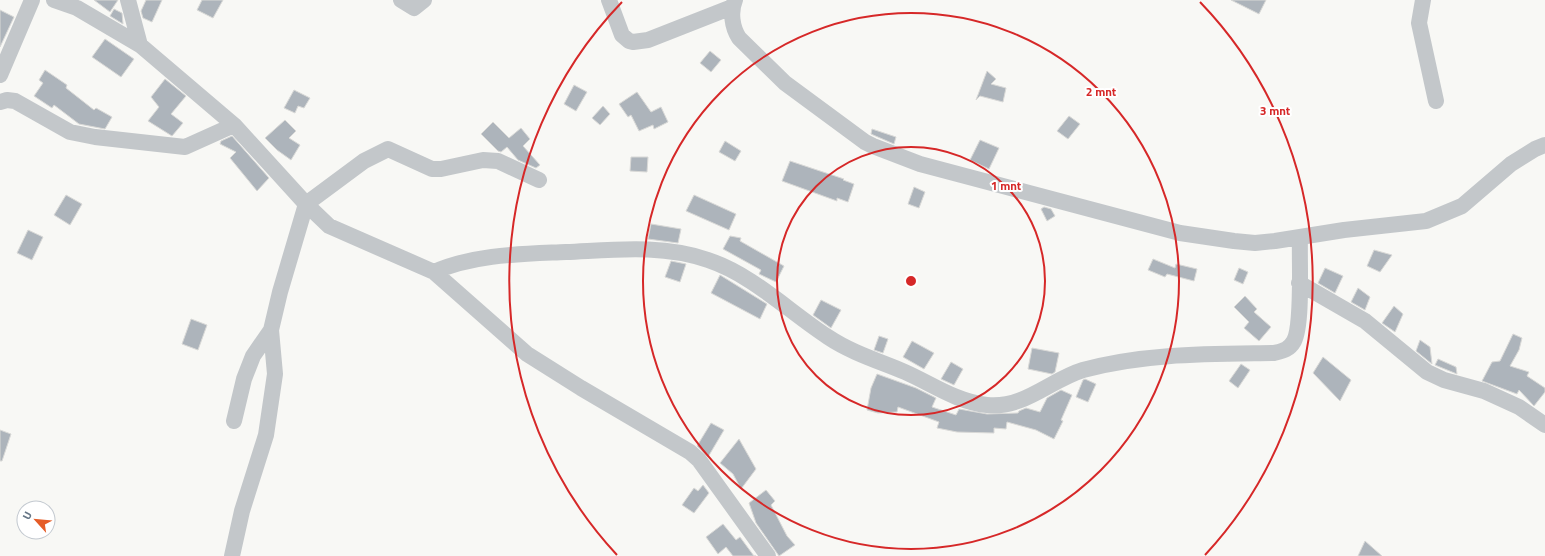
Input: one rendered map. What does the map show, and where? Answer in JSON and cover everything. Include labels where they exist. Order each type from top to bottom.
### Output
[{"type":"street","points":[[0,75],[32,0]]},
{"type":"street","points":[[54,0],[77,8],[140,45],[234,125],[306,204],[331,227],[434,272],[528,354],[694,455],[768,556]]},
{"type":"street","points":[[128,0],[140,45]]},
{"type":"street","points":[[401,0],[414,8],[424,0]]},
{"type":"street","points":[[609,0],[622,35],[629,41],[633,42],[648,40],[733,4],[735,29],[739,38],[785,83],[865,142],[920,164],[1180,233],[1254,243],[1344,230],[1426,221],[1442,216],[1468,201],[1511,164],[1534,149],[1545,145]]},
{"type":"street","points":[[1423,0],[1419,23],[1436,101]]},
{"type":"street","points":[[0,102],[7,100],[15,101],[70,132],[95,137],[185,146],[234,125]]},
{"type":"street","points":[[232,556],[242,511],[266,435],[275,374],[271,330],[280,292],[306,204],[364,161],[388,149],[432,169],[441,169],[483,160],[498,161],[538,180]]},
{"type":"street","points":[[434,272],[464,261],[530,253],[645,248],[695,256],[714,262],[742,276],[829,338],[866,358],[905,372],[957,398],[999,406],[1021,400],[1081,371],[1130,360],[1184,355],[1274,353],[1285,350],[1294,342],[1297,332],[1299,309],[1300,237]]},
{"type":"street","points":[[1299,283],[1365,321],[1427,372],[1444,380],[1484,391],[1519,407],[1545,425]]},
{"type":"street","points":[[234,421],[244,379],[253,356],[271,330]]},
{"type":"building","points":[[94,0],[118,0],[110,12]]},
{"type":"building","points":[[146,0],[162,0],[152,22],[143,18],[141,11]]},
{"type":"building","points":[[202,0],[223,0],[213,18],[197,10]]},
{"type":"building","points":[[1231,0],[1266,0],[1259,14]]},
{"type":"building","points":[[114,9],[122,13],[123,24],[110,16]]},
{"type":"building","points":[[0,10],[14,17],[0,47]]},
{"type":"building","points":[[105,39],[134,59],[121,77],[92,57]]},
{"type":"building","points":[[710,51],[721,60],[711,72],[700,63]]},
{"type":"building","points":[[45,70],[67,85],[66,88],[94,110],[96,108],[112,117],[105,129],[79,124],[54,105],[52,108],[34,96],[43,83],[39,80]]},
{"type":"building","points":[[987,71],[996,79],[991,84],[1006,88],[1003,102],[980,96],[976,100]]},
{"type":"building","points":[[165,79],[186,96],[171,114],[183,123],[172,136],[148,121],[159,107],[151,97]]},
{"type":"building","points":[[574,85],[587,92],[576,111],[564,104]]},
{"type":"building","points":[[294,90],[310,98],[304,108],[298,106],[295,113],[284,108]]},
{"type":"building","points":[[637,92],[651,112],[661,107],[668,122],[654,129],[653,125],[639,131],[631,115],[628,117],[619,104]]},
{"type":"building","points":[[603,106],[610,114],[600,125],[592,118]]},
{"type":"building","points":[[1069,116],[1080,124],[1068,139],[1057,131]]},
{"type":"building","points":[[285,120],[296,131],[289,138],[300,145],[291,160],[277,150],[265,138]]},
{"type":"building","points":[[493,122],[509,138],[521,128],[530,139],[523,146],[540,165],[536,168],[518,160],[507,147],[501,152],[498,151],[481,134]]},
{"type":"building","points":[[872,129],[896,137],[894,144],[871,134]]},
{"type":"building","points":[[232,136],[269,178],[257,191],[230,158],[236,152],[220,144],[221,141]]},
{"type":"building","points":[[980,140],[999,148],[989,169],[970,160]]},
{"type":"building","points":[[725,141],[741,151],[735,161],[719,152]]},
{"type":"building","points":[[631,157],[648,157],[647,172],[630,171]]},
{"type":"building","points":[[790,161],[844,179],[843,180],[854,184],[848,202],[837,198],[837,201],[782,181]]},
{"type":"building","points":[[914,187],[925,192],[919,208],[908,204]]},
{"type":"building","points":[[66,195],[82,204],[70,225],[54,215]]},
{"type":"building","points":[[694,195],[736,214],[729,230],[686,211]]},
{"type":"building","points":[[1044,207],[1051,209],[1055,216],[1047,221],[1041,209]]},
{"type":"building","points":[[651,224],[681,229],[678,243],[648,239]]},
{"type":"building","points":[[28,230],[43,237],[32,260],[17,253]]},
{"type":"building","points":[[730,236],[741,238],[740,241],[784,266],[776,282],[759,274],[761,270],[723,249]]},
{"type":"building","points":[[1374,250],[1392,255],[1380,272],[1367,266]]},
{"type":"building","points":[[1153,259],[1175,268],[1176,264],[1197,269],[1194,281],[1167,274],[1165,277],[1148,270]]},
{"type":"building","points":[[671,261],[686,264],[680,282],[665,277]]},
{"type":"building","points":[[1239,268],[1248,272],[1243,284],[1234,280]]},
{"type":"building","points":[[1325,268],[1343,276],[1335,293],[1318,283]]},
{"type":"building","points":[[720,275],[767,304],[760,319],[711,293]]},
{"type":"building","points":[[1358,288],[1370,297],[1365,310],[1351,302]]},
{"type":"building","points":[[1245,296],[1257,309],[1254,312],[1271,327],[1259,341],[1244,328],[1249,322],[1234,307]]},
{"type":"building","points":[[821,300],[841,310],[831,328],[813,315]]},
{"type":"building","points":[[1394,306],[1403,314],[1395,332],[1382,323]]},
{"type":"building","points":[[191,319],[207,325],[198,350],[182,344]]},
{"type":"building","points":[[1513,334],[1522,338],[1519,350],[1510,366],[1529,372],[1527,376],[1545,388],[1545,392],[1534,406],[1519,390],[1517,394],[1482,381],[1492,362],[1500,361]]},
{"type":"building","points":[[879,336],[888,339],[883,353],[874,350]]},
{"type":"building","points":[[1420,340],[1430,347],[1432,364],[1416,351]]},
{"type":"building","points":[[912,341],[934,353],[924,369],[903,357]]},
{"type":"building","points":[[1032,348],[1059,353],[1055,372],[1052,374],[1028,369]]},
{"type":"building","points":[[1323,357],[1351,380],[1340,401],[1313,373]]},
{"type":"building","points":[[1438,359],[1456,367],[1457,374],[1435,365]]},
{"type":"building","points":[[951,362],[963,369],[954,385],[941,379]]},
{"type":"building","points":[[1241,364],[1250,370],[1238,388],[1229,381]]},
{"type":"building","points":[[877,374],[916,388],[936,398],[932,407],[956,415],[959,409],[987,414],[1018,413],[1026,408],[1040,412],[1047,398],[1061,390],[1072,395],[1061,420],[1063,421],[1054,439],[1036,430],[1007,422],[1006,429],[994,428],[994,433],[957,432],[937,428],[939,422],[898,407],[897,412],[878,413],[867,410],[871,388]]},
{"type":"building","points":[[1085,379],[1096,384],[1088,402],[1076,397],[1083,380]]},
{"type":"building","points":[[711,423],[724,430],[708,457],[697,446]]},
{"type":"building","points":[[0,430],[11,434],[2,461],[0,461]]},
{"type":"building","points":[[739,439],[756,469],[741,489],[733,474],[720,463]]},
{"type":"building","points":[[703,485],[709,493],[694,513],[682,505],[694,488],[698,491]]},
{"type":"building","points":[[766,490],[775,501],[771,505],[787,536],[795,545],[779,556],[756,523],[749,503]]},
{"type":"building","points":[[723,524],[736,540],[740,537],[754,556],[733,556],[726,547],[718,554],[706,537]]},
{"type":"building","points":[[1365,541],[1382,556],[1358,556]]}]
